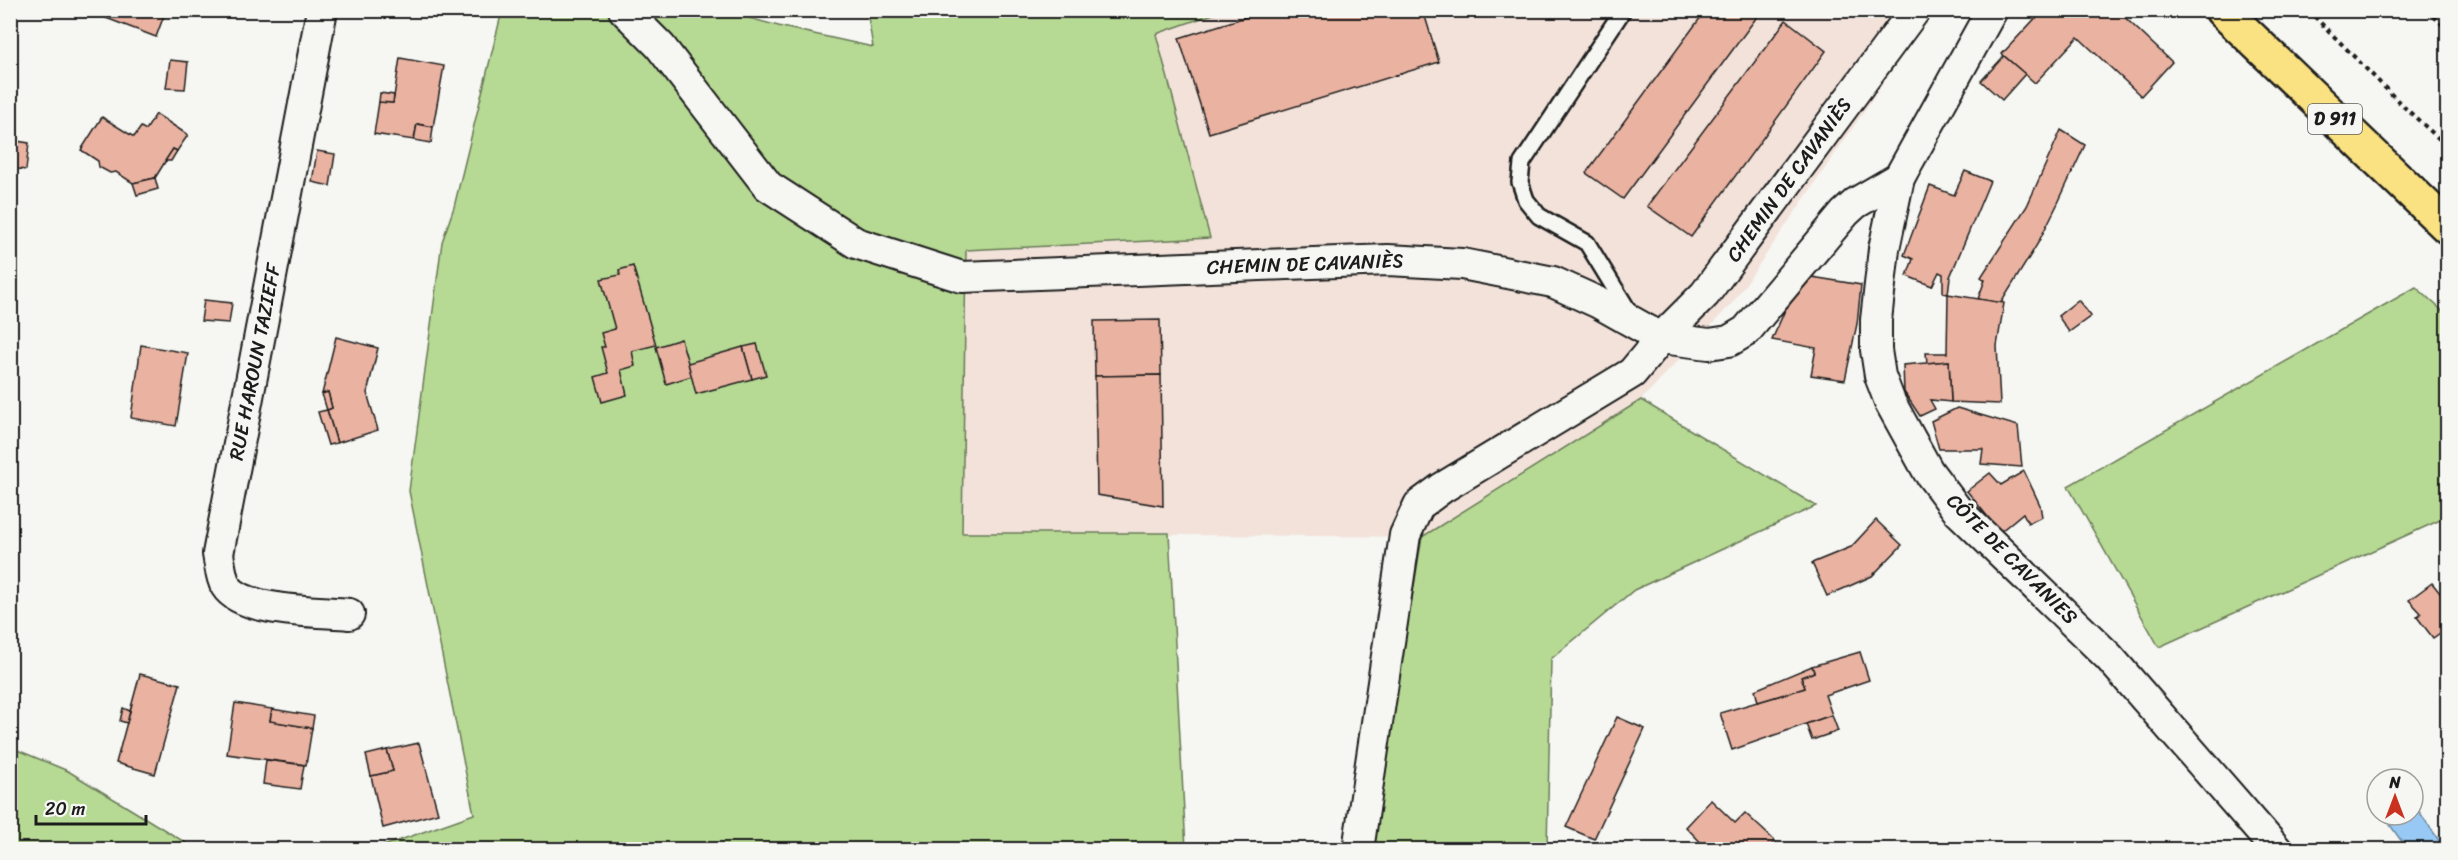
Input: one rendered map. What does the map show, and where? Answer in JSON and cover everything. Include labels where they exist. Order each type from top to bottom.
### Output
[{"type":"main road","name":"D 911","points":[[2222,10],[2448,227]]},
{"type":"street","name":"RUE HAROUN TAZIEFF","points":[[322,10],[218,554],[225,585],[236,597],[262,605],[350,614]]},
{"type":"street","name":"CHEMIN DE CAVANIÈS","points":[[624,10],[660,46],[768,186],[856,243],[962,277],[1388,260],[1462,264],[1553,282],[1598,302],[1649,331],[1705,294],[1915,10]]},
{"type":"street","points":[[1358,849],[1405,535],[1419,505],[1442,488],[1632,373],[1649,331],[1709,344],[1729,341],[1746,331],[1845,213],[1869,195],[1899,178],[1992,10]]},
{"type":"street","name":"CÔTE DE CAVANIES","points":[[1899,178],[1884,249],[1876,320],[1876,350],[1880,376],[1894,410],[1928,471],[1958,511],[2109,657],[2277,849]]},
{"type":"lane","points":[[1623,10],[1522,163],[1520,182],[1526,200],[1539,216],[1587,243],[1649,331]]},
{"type":"path","points":[[2308,10],[2403,106],[2448,147]]},
{"type":"path","points":[[2427,10],[2448,30]]},
{"type":"shaded area","points":[[1222,10],[1933,11],[1734,301],[1641,400],[1422,537],[961,533],[966,249],[1210,238],[1156,34]]},
{"type":"green space","points":[[502,11],[724,11],[782,27],[873,47],[867,11],[1222,11],[1156,34],[1210,238],[966,250],[962,533],[1169,533],[1186,849],[372,850],[474,814],[409,491],[442,242],[454,207]]},
{"type":"green space","points":[[2416,287],[2447,315],[2447,517],[2159,647],[2068,486]]},
{"type":"green space","points":[[1641,400],[1816,506],[1634,590],[1551,659],[1547,849],[1371,850],[1422,537]]},
{"type":"green space","points":[[10,747],[68,771],[196,849],[11,849]]},
{"type":"water","points":[[2425,820],[2445,849],[2407,849],[2391,827],[2425,827]]},
{"type":"building","points":[[85,10],[166,10],[156,37]]},
{"type":"building","points":[[1268,10],[1423,10],[1439,62],[1209,133],[1179,38]]},
{"type":"building","points":[[1706,10],[1762,10],[1623,199],[1586,173]]},
{"type":"building","points":[[2043,10],[2117,10],[2172,62],[2141,96],[2078,37],[2035,83],[2002,54]]},
{"type":"building","points":[[1786,20],[1826,51],[1691,237],[1647,206]]},
{"type":"building","points":[[2004,56],[2025,74],[2002,100],[1981,81]]},
{"type":"building","points":[[400,58],[444,66],[433,127],[417,124],[414,140],[374,134],[379,102],[393,103]]},
{"type":"building","points":[[170,60],[188,62],[185,89],[166,88]]},
{"type":"building","points":[[380,93],[394,95],[393,103],[379,102]]},
{"type":"building","points":[[156,114],[188,135],[177,151],[173,149],[155,178],[133,183],[116,172],[110,173],[99,167],[98,161],[81,150],[102,117],[134,137],[141,127],[146,130]]},
{"type":"building","points":[[417,124],[433,127],[431,143],[414,140]]},
{"type":"building","points":[[2061,130],[2085,145],[2058,203],[2038,243],[2001,303],[1978,299],[1985,280],[1981,277],[2027,206]]},
{"type":"building","points":[[10,140],[29,143],[26,170],[10,168]]},
{"type":"building","points":[[173,149],[177,151],[171,161],[165,161]]},
{"type":"building","points":[[317,151],[335,154],[330,186],[312,182]]},
{"type":"building","points":[[1965,171],[1990,181],[1950,277],[1948,294],[1943,293],[1943,274],[1939,272],[1932,286],[1907,276],[1913,259],[1904,255],[1930,186],[1954,195]]},
{"type":"building","points":[[155,178],[158,189],[137,195],[133,183]]},
{"type":"building","points":[[633,266],[656,345],[632,351],[635,366],[621,370],[627,395],[602,402],[595,377],[608,373],[601,347],[605,347],[601,333],[615,329],[601,279],[620,275],[619,270]]},
{"type":"building","points":[[1812,277],[1861,285],[1857,324],[1845,380],[1811,375],[1816,348],[1772,340],[1788,303]]},
{"type":"building","points":[[1948,294],[2004,303],[1997,346],[2000,404],[1951,402],[1949,361],[1927,363],[1926,353],[1947,353]]},
{"type":"building","points":[[204,300],[232,303],[229,323],[201,321]]},
{"type":"building","points":[[2078,300],[2091,316],[2069,332],[2058,316]]},
{"type":"building","points":[[1160,320],[1161,375],[1095,376],[1094,321]]},
{"type":"building","points":[[336,337],[378,348],[367,393],[378,430],[337,443],[327,410],[332,408],[328,392],[322,394]]},
{"type":"building","points":[[681,339],[692,376],[666,384],[656,347]]},
{"type":"building","points":[[757,344],[766,375],[752,379],[743,347]]},
{"type":"building","points":[[141,345],[188,353],[176,426],[131,418]]},
{"type":"building","points":[[743,347],[752,379],[696,394],[688,363]]},
{"type":"building","points":[[1949,361],[1951,402],[1930,400],[1935,409],[1920,416],[1904,392],[1903,365]]},
{"type":"building","points":[[1161,375],[1163,506],[1097,495],[1095,376]]},
{"type":"building","points":[[328,392],[332,408],[327,410],[322,394]]},
{"type":"building","points":[[1957,408],[2018,426],[2022,467],[1981,464],[1983,449],[1939,449],[1931,421]]},
{"type":"building","points":[[327,410],[337,443],[328,445],[318,412]]},
{"type":"building","points":[[2024,471],[2040,505],[2042,517],[2028,523],[2023,513],[2000,532],[1967,491],[1990,473],[2001,485]]},
{"type":"building","points":[[1876,520],[1902,545],[1872,576],[1827,596],[1812,563],[1851,547]]},
{"type":"building","points":[[2432,583],[2444,598],[2448,595],[2448,637],[2443,631],[2433,638],[2417,617],[2421,613],[2409,600]]},
{"type":"building","points":[[1860,652],[1869,680],[1825,695],[1832,715],[1732,750],[1720,713],[1805,688],[1801,677],[1814,672],[1812,666]]},
{"type":"building","points":[[1812,666],[1814,672],[1801,677],[1805,688],[1758,702],[1755,690]]},
{"type":"building","points":[[140,674],[180,684],[155,774],[116,763]]},
{"type":"building","points":[[235,703],[272,709],[270,721],[312,728],[306,765],[227,754]]},
{"type":"building","points":[[123,708],[130,711],[127,723],[120,721]]},
{"type":"building","points":[[272,709],[314,716],[312,728],[270,721]]},
{"type":"building","points":[[1832,715],[1838,731],[1812,740],[1806,724]]},
{"type":"building","points":[[1617,717],[1645,729],[1594,839],[1566,827]]},
{"type":"building","points":[[419,743],[438,813],[383,828],[371,776],[393,771],[387,750]]},
{"type":"building","points":[[387,750],[393,771],[371,776],[366,755]]},
{"type":"building","points":[[266,760],[304,765],[300,789],[263,784]]},
{"type":"building","points":[[1711,800],[1735,823],[1745,813],[1775,841],[1768,850],[1708,850],[1686,827]]}]
